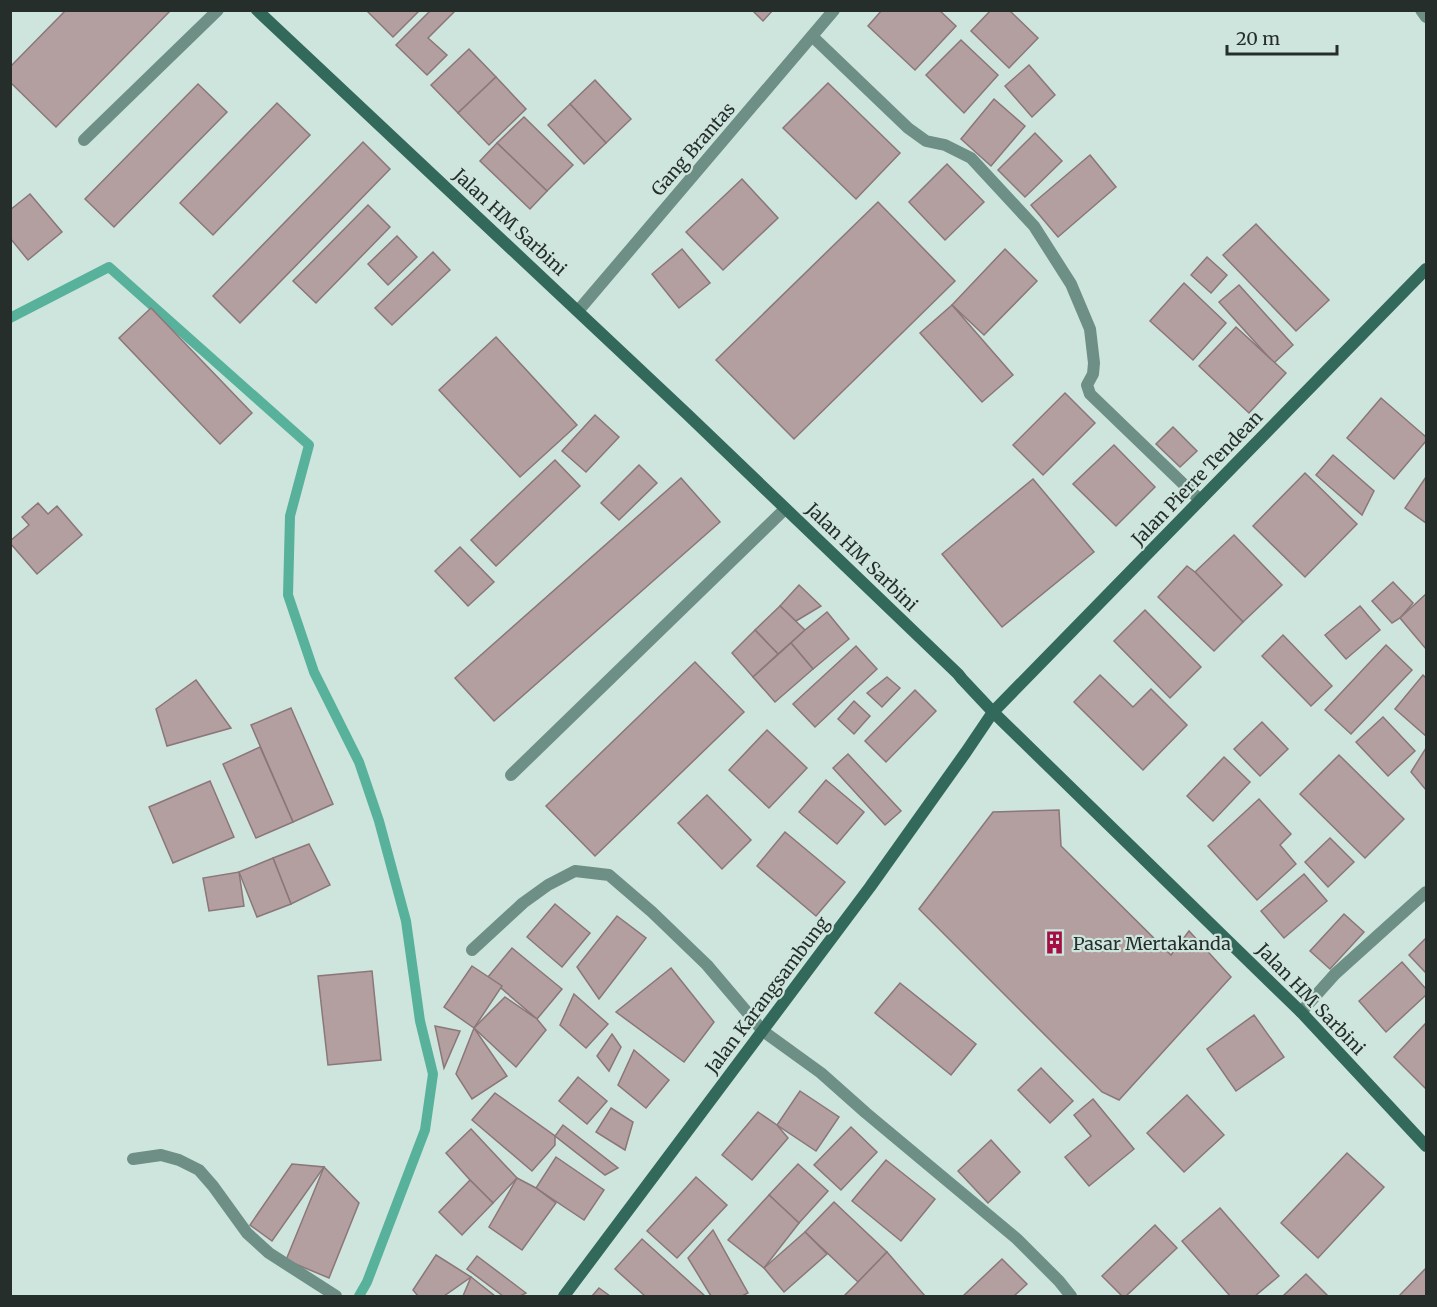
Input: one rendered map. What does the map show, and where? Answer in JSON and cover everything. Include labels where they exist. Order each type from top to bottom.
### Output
[{"type":"main road","name":"Jalan HM Sarbini","points":[[257,10],[687,414],[958,674],[993,712],[1301,1012],[1426,1146]]},
{"type":"main road","name":"Jalan Pierre Tendean","points":[[993,712],[1426,269]]},
{"type":"main road","name":"Jalan Karangsambung","points":[[564,1296],[870,887],[993,712]]},
{"type":"street","points":[[84,140],[218,10]]},
{"type":"street","name":"Gang Brantas","points":[[578,311],[834,10]]},
{"type":"street","points":[[1420,10],[1426,17]]},
{"type":"street","points":[[813,37],[908,128],[926,141],[945,145],[970,158],[1034,226],[1071,284],[1090,329],[1094,363],[1093,374],[1087,385],[1090,394],[1200,500]]},
{"type":"street","points":[[511,775],[785,509]]},
{"type":"street","points":[[472,950],[523,903],[548,885],[575,871],[609,875],[652,912],[707,965],[763,1031],[820,1073],[1017,1239],[1071,1296]]},
{"type":"street","points":[[1301,1012],[1335,974],[1426,892]]},
{"type":"street","points":[[134,1159],[161,1155],[200,1170],[247,1233],[269,1253],[336,1296]]},
{"type":"building","points":[[66,10],[171,10],[56,127],[10,82],[10,67]]},
{"type":"building","points":[[370,10],[420,10],[393,37],[368,12]]},
{"type":"building","points":[[431,10],[456,10],[428,38],[447,55],[427,75],[396,45]]},
{"type":"building","points":[[752,10],[773,10],[763,21]]},
{"type":"building","points":[[882,10],[939,10],[956,26],[915,70],[868,26]]},
{"type":"building","points":[[991,10],[1009,10],[1038,38],[1009,68],[971,31]]},
{"type":"building","points":[[961,40],[998,75],[964,113],[926,75]]},
{"type":"building","points":[[469,49],[496,77],[458,113],[431,85]]},
{"type":"building","points":[[1029,65],[1055,95],[1032,117],[1005,86]]},
{"type":"building","points":[[496,77],[526,109],[489,145],[458,113]]},
{"type":"building","points":[[595,80],[631,119],[606,143],[570,104]]},
{"type":"building","points":[[828,83],[900,153],[856,199],[783,128]]},
{"type":"building","points":[[198,84],[227,112],[114,227],[85,199]]},
{"type":"building","points":[[994,99],[1025,126],[991,166],[961,139]]},
{"type":"building","points":[[277,103],[310,135],[213,235],[180,203]]},
{"type":"building","points":[[570,104],[606,143],[584,164],[548,125]]},
{"type":"building","points":[[524,117],[573,165],[547,191],[497,143]]},
{"type":"building","points":[[1035,133],[1062,161],[1025,197],[998,170]]},
{"type":"building","points":[[363,142],[390,169],[240,323],[213,296]]},
{"type":"building","points":[[497,143],[547,191],[530,209],[480,161]]},
{"type":"building","points":[[1090,155],[1116,187],[1058,237],[1031,205]]},
{"type":"building","points":[[947,164],[984,202],[945,240],[909,202]]},
{"type":"building","points":[[742,179],[778,218],[723,270],[686,232]]},
{"type":"building","points":[[30,194],[62,232],[28,260],[10,238],[10,210]]},
{"type":"building","points":[[878,202],[955,281],[794,439],[716,360]]},
{"type":"building","points":[[368,205],[390,227],[316,303],[293,281]]},
{"type":"building","points":[[1256,224],[1329,300],[1296,331],[1223,255]]},
{"type":"building","points":[[397,236],[417,257],[388,285],[368,264]]},
{"type":"building","points":[[682,249],[710,283],[679,308],[652,274]]},
{"type":"building","points":[[1005,249],[1037,281],[984,335],[952,305]]},
{"type":"building","points":[[433,252],[450,270],[392,325],[375,308]]},
{"type":"building","points":[[1207,257],[1227,275],[1211,293],[1191,275]]},
{"type":"building","points":[[1184,283],[1226,323],[1193,360],[1150,321]]},
{"type":"building","points":[[1239,285],[1293,345],[1274,363],[1219,302]]},
{"type":"building","points":[[952,305],[1013,375],[982,402],[920,333]]},
{"type":"building","points":[[151,308],[252,413],[220,444],[119,338]]},
{"type":"building","points":[[1236,327],[1286,373],[1249,413],[1199,366]]},
{"type":"building","points":[[496,337],[577,425],[520,477],[439,390]]},
{"type":"building","points":[[1065,393],[1095,423],[1043,475],[1013,445]]},
{"type":"building","points":[[1381,398],[1426,437],[1426,441],[1394,479],[1347,438]]},
{"type":"building","points":[[595,415],[619,437],[586,472],[562,451]]},
{"type":"building","points":[[1173,427],[1197,451],[1180,467],[1156,444]]},
{"type":"building","points":[[1114,445],[1155,487],[1116,526],[1073,484]]},
{"type":"building","points":[[1333,455],[1374,491],[1362,515],[1316,475]]},
{"type":"building","points":[[555,460],[580,486],[496,566],[471,540]]},
{"type":"building","points":[[639,465],[657,483],[619,520],[601,503]]},
{"type":"building","points":[[1305,473],[1357,524],[1305,577],[1253,526]]},
{"type":"building","points":[[1426,477],[1426,523],[1405,508]]},
{"type":"building","points":[[681,478],[720,522],[494,721],[455,678]]},
{"type":"building","points":[[1033,479],[1094,552],[1002,627],[942,554]]},
{"type":"building","points":[[38,503],[48,514],[57,506],[82,535],[37,574],[10,541],[29,525],[22,517]]},
{"type":"building","points":[[1234,535],[1282,585],[1243,622],[1195,572]]},
{"type":"building","points":[[460,547],[494,582],[468,606],[435,571]]},
{"type":"building","points":[[1187,566],[1243,622],[1214,651],[1158,597]]},
{"type":"building","points":[[1393,582],[1413,603],[1400,618],[1392,623],[1372,601]]},
{"type":"building","points":[[799,585],[821,606],[796,621],[780,606]]},
{"type":"building","points":[[1426,594],[1426,649],[1400,618]]},
{"type":"building","points":[[780,606],[805,630],[778,654],[755,630]]},
{"type":"building","points":[[1360,606],[1380,630],[1346,659],[1325,635]]},
{"type":"building","points":[[1145,610],[1201,667],[1170,698],[1114,641]]},
{"type":"building","points":[[827,612],[849,639],[813,669],[791,643]]},
{"type":"building","points":[[755,630],[778,654],[753,677],[732,653]]},
{"type":"building","points":[[1283,635],[1332,686],[1311,706],[1262,656]]},
{"type":"building","points":[[791,643],[813,669],[775,702],[753,677]]},
{"type":"building","points":[[1386,645],[1412,670],[1351,734],[1325,710]]},
{"type":"building","points":[[856,646],[877,669],[815,727],[793,704]]},
{"type":"building","points":[[695,662],[744,712],[595,856],[546,806]]},
{"type":"building","points":[[1100,675],[1133,707],[1151,689],[1187,725],[1143,770],[1074,702]]},
{"type":"building","points":[[1423,675],[1426,678],[1426,736],[1395,709]]},
{"type":"building","points":[[887,677],[900,688],[882,707],[867,693]]},
{"type":"building","points":[[196,680],[231,728],[167,746],[156,709]]},
{"type":"building","points":[[915,690],[936,711],[886,762],[865,741]]},
{"type":"building","points":[[854,701],[870,716],[854,734],[838,719]]},
{"type":"building","points":[[291,708],[333,804],[293,822],[251,725]]},
{"type":"building","points":[[1383,717],[1415,751],[1388,776],[1356,742]]},
{"type":"building","points":[[1262,722],[1288,749],[1260,776],[1234,749]]},
{"type":"building","points":[[767,730],[807,768],[769,808],[729,770]]},
{"type":"building","points":[[260,747],[293,822],[256,838],[223,764]]},
{"type":"building","points":[[1426,748],[1426,790],[1411,772]]},
{"type":"building","points":[[848,754],[901,811],[885,825],[833,768]]},
{"type":"building","points":[[1339,755],[1404,819],[1365,858],[1300,794]]},
{"type":"building","points":[[1224,757],[1250,782],[1213,821],[1187,796]]},
{"type":"building","points":[[826,780],[864,812],[837,844],[799,812]]},
{"type":"building","points":[[210,781],[234,837],[173,863],[149,807]]},
{"type":"building","points":[[707,795],[751,840],[722,869],[678,823]]},
{"type":"building","points":[[1259,799],[1291,834],[1280,845],[1296,864],[1257,900],[1208,846]]},
{"type":"building","name":"Pasar Mertakanda","points":[[1059,810],[1061,846],[1171,955],[1189,931],[1231,977],[1119,1100],[1102,1092],[919,909],[993,812]]},
{"type":"building","points":[[785,832],[845,882],[816,916],[757,866]]},
{"type":"building","points":[[1330,838],[1354,862],[1328,887],[1305,862]]},
{"type":"building","points":[[309,844],[330,885],[291,904],[273,858]]},
{"type":"building","points":[[273,858],[291,904],[257,917],[239,872]]},
{"type":"building","points":[[239,872],[244,906],[209,911],[203,878]]},
{"type":"building","points":[[1304,874],[1327,901],[1284,938],[1261,911]]},
{"type":"building","points":[[555,904],[590,933],[562,967],[527,937]]},
{"type":"building","points":[[1344,914],[1364,932],[1330,969],[1310,951]]},
{"type":"building","points":[[617,916],[646,938],[599,999],[577,967]]},
{"type":"building","points":[[1426,938],[1426,973],[1409,955]]},
{"type":"building","points":[[512,948],[562,989],[537,1019],[488,977]]},
{"type":"building","points":[[1402,962],[1426,989],[1426,995],[1386,1032],[1359,1001]]},
{"type":"building","points":[[472,966],[502,986],[474,1028],[444,1007]]},
{"type":"building","points":[[671,968],[714,1022],[684,1062],[616,1012]]},
{"type":"building","points":[[372,971],[381,1060],[328,1065],[318,976]]},
{"type":"building","points":[[900,983],[976,1044],[951,1075],[875,1013]]},
{"type":"building","points":[[574,994],[608,1024],[586,1048],[560,1025]]},
{"type":"building","points":[[505,997],[537,1019],[546,1030],[516,1067],[474,1028]]},
{"type":"building","points":[[1254,1015],[1284,1057],[1236,1091],[1207,1049]]},
{"type":"building","points":[[1426,1023],[1426,1089],[1394,1057]]},
{"type":"building","points":[[435,1026],[460,1031],[444,1068]]},
{"type":"building","points":[[474,1028],[507,1076],[472,1099],[456,1074]]},
{"type":"building","points":[[612,1034],[621,1047],[609,1071],[597,1056]]},
{"type":"building","points":[[634,1050],[669,1080],[646,1108],[618,1085]]},
{"type":"building","points":[[1041,1068],[1073,1101],[1050,1123],[1018,1090]]},
{"type":"building","points":[[578,1077],[607,1101],[587,1124],[559,1101]]},
{"type":"building","points":[[800,1091],[839,1117],[816,1151],[777,1125]]},
{"type":"building","points":[[495,1093],[555,1136],[555,1145],[532,1171],[472,1120]]},
{"type":"building","points":[[1187,1095],[1224,1135],[1184,1172],[1147,1133]]},
{"type":"building","points":[[1093,1099],[1134,1149],[1089,1186],[1065,1157],[1091,1136],[1074,1115]]},
{"type":"building","points":[[611,1108],[633,1122],[625,1150],[596,1132]]},
{"type":"building","points":[[758,1112],[777,1125],[788,1138],[752,1180],[722,1155]]},
{"type":"building","points":[[563,1125],[618,1168],[605,1175],[555,1136]]},
{"type":"building","points":[[851,1127],[877,1152],[841,1190],[814,1165]]},
{"type":"building","points":[[471,1129],[517,1178],[493,1203],[446,1153]]},
{"type":"building","points":[[991,1140],[1020,1172],[988,1203],[958,1171]]},
{"type":"building","points":[[1347,1153],[1384,1187],[1318,1258],[1281,1223]]},
{"type":"building","points":[[556,1157],[604,1190],[584,1220],[536,1188]]},
{"type":"building","points":[[886,1160],[935,1199],[901,1241],[852,1201]]},
{"type":"building","points":[[292,1164],[324,1167],[272,1241],[250,1225]]},
{"type":"building","points":[[798,1164],[828,1191],[799,1223],[769,1195]]},
{"type":"building","points":[[324,1167],[359,1203],[329,1278],[286,1260]]},
{"type":"building","points":[[696,1177],[727,1205],[677,1258],[647,1231]]},
{"type":"building","points":[[517,1178],[536,1188],[556,1203],[522,1250],[489,1227]]},
{"type":"building","points":[[470,1180],[493,1203],[462,1235],[439,1212]]},
{"type":"building","points":[[769,1195],[799,1223],[764,1268],[728,1240]]},
{"type":"building","points":[[834,1202],[887,1252],[858,1282],[805,1232]]},
{"type":"building","points":[[1220,1208],[1279,1276],[1255,1296],[1230,1296],[1182,1241]]},
{"type":"building","points":[[1155,1225],[1177,1248],[1126,1296],[1122,1296],[1102,1276]]},
{"type":"building","points":[[713,1230],[748,1293],[742,1296],[711,1296],[688,1258]]},
{"type":"building","points":[[805,1232],[827,1254],[784,1292],[764,1268]]},
{"type":"building","points":[[642,1239],[705,1296],[645,1296],[615,1269]]},
{"type":"building","points":[[887,1252],[925,1296],[844,1296],[858,1282]]},
{"type":"building","points":[[436,1255],[471,1277],[444,1296],[418,1296],[413,1290]]},
{"type":"building","points":[[477,1256],[526,1293],[520,1296],[503,1296],[467,1269]]},
{"type":"building","points":[[1002,1259],[1027,1284],[1014,1296],[963,1296]]},
{"type":"building","points":[[1426,1268],[1426,1296],[1399,1296]]},
{"type":"building","points":[[1306,1274],[1328,1296],[1283,1296]]},
{"type":"building","points":[[471,1277],[495,1296],[463,1296]]},
{"type":"building","points":[[599,1288],[610,1296],[592,1296]]},
{"type":"waterway","points":[[10,318],[109,267],[309,445],[290,516],[288,595],[314,672],[359,762],[379,821],[406,921],[420,1021],[433,1074],[425,1130],[367,1282],[359,1296]]},
{"type":"place","name":"Pasar Mertakanda","points":[[1055,943]]}]
